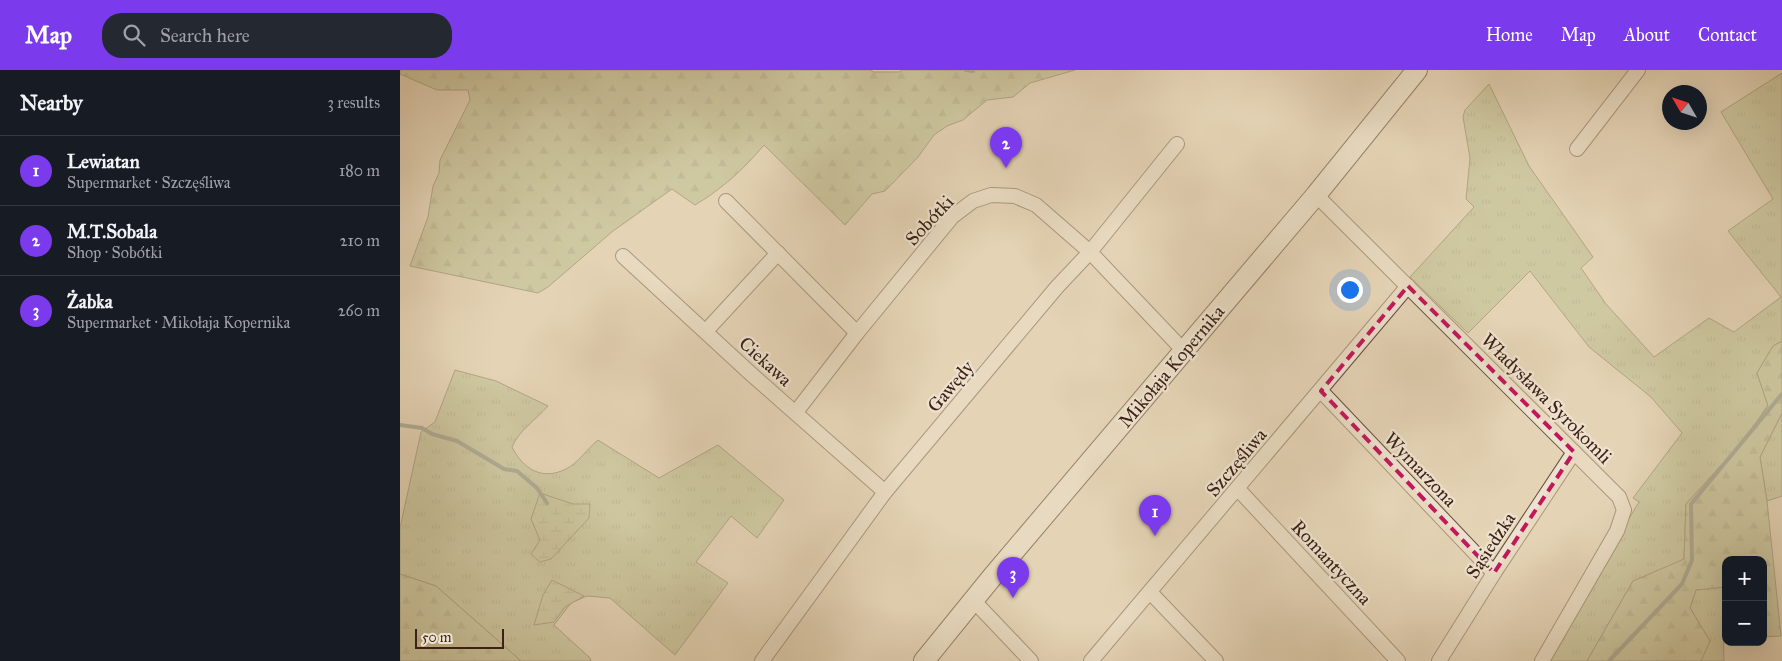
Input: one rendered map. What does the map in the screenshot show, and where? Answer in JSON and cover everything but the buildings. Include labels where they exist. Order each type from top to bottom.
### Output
[{"type":"street","name":"Mikołaja Kopernika","points":[[924,661],[973,600],[1316,195],[1418,70]]},
{"type":"street","points":[[1577,149],[1638,70]]},
{"type":"street","name":"Gawędy","points":[[762,661],[885,492],[1057,287],[1090,252],[1178,144]]},
{"type":"street","name":"Sobótki","points":[[796,412],[952,217],[973,201],[991,195],[1015,196],[1036,205],[1090,252],[1184,351]]},
{"type":"street","name":"Władysława Syrokomli","points":[[1316,195],[1619,497],[1624,510],[1618,531],[1542,661]]},
{"type":"street","points":[[726,201],[858,333]]},
{"type":"street","points":[[706,331],[778,253]]},
{"type":"street","name":"Ciekawa","points":[[623,256],[750,373],[885,492]]},
{"type":"street","name":"Szczęśliwa","points":[[1091,661],[1238,490],[1408,286]]},
{"type":"street","name":"Wymarzona","points":[[1321,391],[1494,572]]},
{"type":"street","name":"Sąsiedzka","points":[[1439,661],[1494,572],[1574,452]]},
{"type":"street","name":"Romantyczna","points":[[1238,490],[1398,661]]},
{"type":"street","points":[[1150,592],[1216,661]]},
{"type":"street","points":[[973,600],[1031,661]]},
{"type":"highlighted area","points":[[1408,286],[1574,452],[1494,573],[1321,391]]},
{"type":"green space","points":[[400,70],[870,70],[874,72],[899,72],[902,70],[1075,70],[1030,83],[1013,97],[987,100],[963,120],[947,126],[934,135],[918,157],[885,191],[872,194],[845,225],[764,145],[732,178],[695,205],[672,189],[613,231],[548,287],[538,293],[410,266],[428,217],[433,186],[439,173],[440,160],[470,100],[468,90],[437,90],[400,74]]},
{"type":"green space","points":[[1782,73],[1782,341],[1773,346],[1757,373],[1768,405],[1744,440],[1686,504],[1684,560],[1633,581],[1587,661],[1548,661],[1567,621],[1639,502],[1633,498],[1682,433],[1651,397],[1589,347],[1530,271],[1468,333],[1410,277],[1474,207],[1466,199],[1470,158],[1463,117],[1465,110],[1489,84],[1529,166],[1593,257],[1581,268],[1606,304],[1654,357],[1709,318],[1734,332],[1781,297],[1728,231],[1773,199],[1721,112]]},
{"type":"green space","points":[[1782,341],[1782,413],[1760,457],[1767,501],[1781,636],[1767,637],[1767,556],[1722,556],[1722,587],[1696,590],[1690,608],[1710,641],[1701,661],[1587,661],[1633,581],[1684,559],[1686,504],[1744,440],[1768,406],[1757,373],[1773,346]]},
{"type":"green space","points":[[455,370],[496,381],[548,406],[523,430],[512,447],[516,455],[534,471],[549,474],[566,469],[598,440],[659,478],[718,445],[784,500],[757,538],[731,516],[696,562],[728,583],[675,655],[610,598],[587,596],[571,603],[554,625],[591,661],[521,661],[436,586],[400,574],[400,528],[421,432],[435,422]]},
{"type":"green space","points":[[1782,413],[1782,496],[1767,501],[1760,457]]},
{"type":"green space","points":[[540,493],[573,504],[590,504],[589,518],[551,559],[540,562],[531,554],[540,540],[531,519]]},
{"type":"green space","points":[[400,574],[436,586],[521,661],[400,661]]},
{"type":"green space","points":[[552,580],[584,596],[565,607],[554,622],[534,625],[543,595]]},
{"type":"green space","points":[[1722,587],[1722,646],[1724,646],[1724,661],[1701,661],[1710,641],[1690,608],[1696,590]]},
{"type":"waterway","points":[[966,70],[973,71]]},
{"type":"waterway","points":[[1609,661],[1682,584],[1692,560],[1691,504],[1782,394]]},
{"type":"waterway","points":[[400,425],[422,428],[432,434],[457,441],[504,469],[517,471],[537,488],[547,503]]},
{"type":"place","name":"M.T.Sobala","points":[[1006,168]]},
{"type":"place","name":"Lewiatan","points":[[1155,536]]},
{"type":"place","name":"Żabka","points":[[1013,598]]}]
